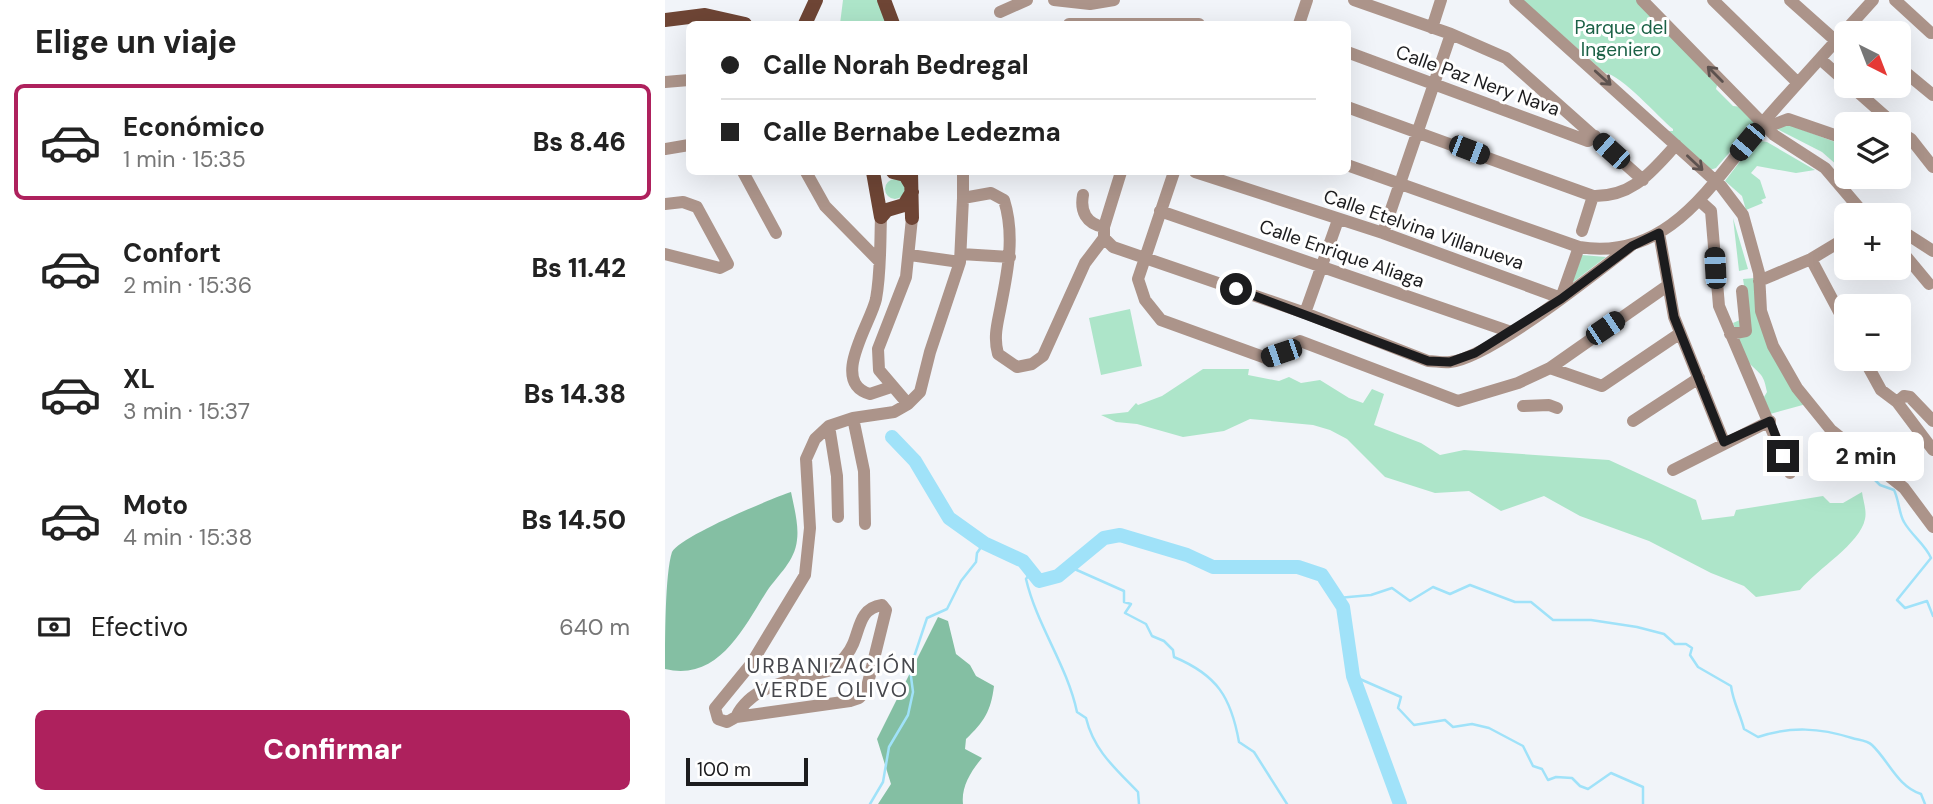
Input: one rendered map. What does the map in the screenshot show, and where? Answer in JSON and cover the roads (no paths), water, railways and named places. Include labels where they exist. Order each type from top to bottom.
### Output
[{"type":"main road","points":[[807,21],[816,0]]},
{"type":"main road","points":[[884,0],[892,21]]},
{"type":"main road","points":[[665,20],[705,15],[732,21]]},
{"type":"main road","points":[[874,175],[878,193],[891,211],[912,218],[911,182]]},
{"type":"main road","points":[[878,193],[888,175]]},
{"type":"main road","points":[[891,211],[908,201],[911,182]]},
{"type":"street","points":[[1000,12],[1027,0]]},
{"type":"street","points":[[1054,0],[1090,4],[1114,0]]},
{"type":"street","points":[[1300,21],[1307,0]]},
{"type":"street","points":[[1353,0],[1451,34],[1506,58],[1643,180]]},
{"type":"street","points":[[1432,28],[1441,0]]},
{"type":"street","points":[[1515,0],[1715,180],[1743,215],[1759,281],[1761,311],[1773,346],[1812,411],[1831,430],[1904,488],[1933,527]]},
{"type":"street","points":[[1642,0],[1774,135],[1825,168],[1855,203]]},
{"type":"street","points":[[1713,0],[1798,83]]},
{"type":"street","points":[[1790,0],[1834,39]]},
{"type":"street","points":[[1895,0],[1931,33]]},
{"type":"street","points":[[1853,21],[1870,1]]},
{"type":"street","points":[[1383,233],[1451,34]]},
{"type":"street","points":[[1083,195],[1085,216],[1104,232],[1112,247],[1305,313],[1428,361],[1450,362],[1475,353],[1511,332],[1632,246],[1659,233],[1701,202],[1715,180],[1763,122],[1834,43]]},
{"type":"street","name":"Calle Paz Nery Nava","points":[[1351,53],[1588,141],[1595,136]]},
{"type":"street","points":[[1820,59],[1834,71]]},
{"type":"street","points":[[1911,76],[1933,95]]},
{"type":"street","points":[[665,82],[686,80]]},
{"type":"street","points":[[1865,98],[1880,112]]},
{"type":"street","points":[[1351,108],[1593,196],[1616,195],[1643,180],[1676,145]]},
{"type":"street","points":[[1763,122],[1775,124],[1788,119],[1834,135]]},
{"type":"street","points":[[1911,139],[1933,167]]},
{"type":"street","points":[[665,149],[686,146]]},
{"type":"street","points":[[1351,166],[1579,247],[1605,250],[1632,246]]},
{"type":"street","points":[[745,175],[776,233]]},
{"type":"street","points":[[808,175],[825,206],[879,261]]},
{"type":"street","points":[[736,716],[748,717],[859,698],[872,678],[886,610],[882,606],[875,606],[866,613],[859,622],[853,645],[831,670],[768,688],[741,707],[736,716],[727,722],[718,719],[715,708],[751,664],[805,575],[810,528],[806,458],[815,439],[829,426],[853,418],[894,412],[908,404],[920,392],[961,258],[963,175]]},
{"type":"street","points":[[963,198],[985,192],[1003,200],[1007,212],[1010,257],[994,339],[998,354],[1017,367],[1032,365],[1043,356],[1085,263],[1104,232],[1120,175]]},
{"type":"street","points":[[1173,175],[1144,258],[1138,279],[1140,289],[1161,320],[1266,358],[1300,341],[1458,401],[1518,383],[1550,368],[1667,286]]},
{"type":"street","name":"Calle Etelvina Villanueva","points":[[1204,175],[1383,233],[1519,281],[1561,299]]},
{"type":"street","points":[[1582,231],[1593,196]]},
{"type":"street","points":[[665,204],[683,202],[697,207],[728,264],[720,268],[665,254]]},
{"type":"street","points":[[1701,202],[1711,211],[1719,306],[1790,473]]},
{"type":"street","points":[[891,211],[879,261],[875,303],[864,326],[853,363],[853,380],[862,391],[870,394],[891,387]]},
{"type":"street","name":"Calle Enrique Aliaga","points":[[1160,211],[1511,332]]},
{"type":"street","points":[[908,404],[879,370],[879,349],[905,278],[910,255],[912,218]]},
{"type":"street","points":[[1305,313],[1338,220]]},
{"type":"street","points":[[1659,233],[1663,241],[1667,286],[1679,334],[1724,442]]},
{"type":"street","points":[[1911,237],[1933,251]]},
{"type":"street","points":[[1759,281],[1811,259],[1834,245]]},
{"type":"street","points":[[1561,299],[1579,247]]},
{"type":"street","points":[[910,255],[1010,257]]},
{"type":"street","points":[[1811,259],[1834,302]]},
{"type":"street","points":[[1911,262],[1931,285]]},
{"type":"street","points":[[1911,272],[1920,281],[1931,285]]},
{"type":"street","points":[[1730,334],[1747,331],[1742,291]]},
{"type":"street","points":[[1550,368],[1602,386],[1679,334]]},
{"type":"street","points":[[1871,371],[1881,390],[1897,402],[1933,450]]},
{"type":"street","points":[[1633,421],[1699,378]]},
{"type":"street","points":[[1518,383],[1526,410],[1549,404],[1557,408]]},
{"type":"street","points":[[1897,402],[1904,396],[1910,397],[1933,421]]},
{"type":"street","points":[[853,418],[864,471],[865,524]]},
{"type":"street","points":[[1673,470],[1770,421]]},
{"type":"street","points":[[829,426],[837,476],[838,517]]},
{"type":"waterway","points":[[892,437],[915,461],[949,518],[984,543],[1023,561],[1039,581],[1058,576],[1104,538],[1120,535],[1187,555],[1213,567],[1298,567],[1322,575],[1343,607],[1353,676],[1400,804]]},
{"type":"waterway","points":[[1855,460],[1880,485],[1894,490],[1904,522],[1931,558],[1897,600],[1905,608],[1927,601],[1933,616]]},
{"type":"waterway","points":[[870,804],[883,782],[889,747],[908,715],[913,692],[910,669],[927,618],[947,609],[961,581],[976,562],[977,553],[984,543]]},
{"type":"waterway","points":[[1070,567],[1124,591],[1124,602],[1131,604],[1125,613],[1146,624],[1152,636],[1164,641],[1173,650],[1174,657],[1201,672],[1220,689],[1232,712],[1239,742],[1254,752],[1287,804]]},
{"type":"waterway","points":[[1031,572],[1026,579],[1031,596],[1066,678],[1077,712],[1086,718],[1100,750],[1138,792],[1139,804]]},
{"type":"waterway","points":[[1338,598],[1371,595],[1392,588],[1410,601],[1433,587],[1450,594],[1470,585],[1515,602],[1531,602],[1553,620],[1591,620],[1664,634],[1675,644],[1686,644],[1692,648],[1690,655],[1698,667],[1731,686],[1744,729],[1758,737],[1782,731],[1805,730],[1828,732],[1868,742],[1906,785],[1921,794],[1925,804]]},
{"type":"waterway","points":[[1353,676],[1401,697],[1398,708],[1414,725],[1445,720],[1453,727],[1472,724],[1489,728],[1523,746],[1533,766],[1542,769],[1548,780],[1556,777],[1572,778],[1588,789],[1611,773],[1643,787],[1643,804]]},
{"type":"district","name":"URBANIZACIÓN VERDE OLIVO","points":[[832,678]]},
{"type":"park label","name":"Parque del Ingeniero","points":[[1621,38]]}]
